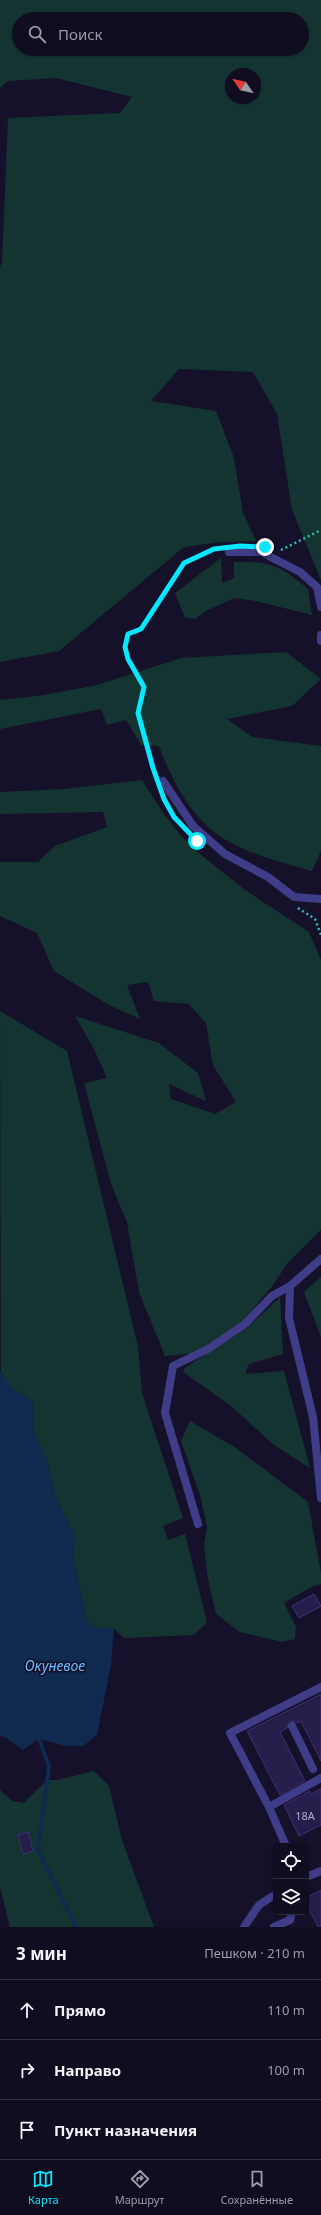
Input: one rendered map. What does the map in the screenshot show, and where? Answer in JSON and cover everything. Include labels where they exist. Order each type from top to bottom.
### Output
[{"type":"lane","points":[[228,550],[261,552],[300,572],[317,587],[321,607]]},
{"type":"lane","points":[[321,635],[321,640]]},
{"type":"lane","points":[[160,781],[193,826],[225,854],[268,877],[294,897],[321,899]]},
{"type":"lane","points":[[198,1524],[165,1413],[173,1366],[208,1349],[245,1324],[272,1296],[290,1286],[321,1259]]},
{"type":"lane","points":[[290,1286],[289,1318],[313,1417],[321,1498]]},
{"type":"lane","points":[[285,1843],[269,1807],[230,1733],[282,1710],[321,1687]]},
{"type":"lane","points":[[292,1726],[313,1769]]},
{"type":"lane","points":[[269,1807],[321,1778]]},
{"type":"lane","points":[[309,1876],[321,1871]]},
{"type":"lane","points":[[244,1927],[260,1905],[273,1896]]},
{"type":"lane","points":[[274,1927],[290,1920],[291,1915]]},
{"type":"path","points":[[277,549],[283,551],[321,530]]},
{"type":"path","points":[[160,781],[138,713],[144,687],[128,659],[125,647],[128,634],[141,629],[184,563],[214,549],[228,550]]},
{"type":"path","points":[[296,907],[315,918],[321,935]]},
{"type":"green space","points":[[0,0],[321,0],[321,580],[292,510],[277,414],[253,372],[179,369],[151,401],[216,411],[234,458],[243,513],[256,541],[221,542],[184,547],[59,651],[0,662],[0,267],[2,263],[8,118],[120,113],[132,97],[56,78],[8,81],[0,88]]},
{"type":"green space","points":[[221,558],[222,583],[234,578],[234,562],[267,564],[275,566],[290,575],[308,589],[312,615],[256,601],[234,598],[206,611],[195,619],[185,618],[175,593]]},
{"type":"green space","points":[[286,652],[321,679],[292,706],[227,719],[252,737],[321,746],[321,851],[312,871],[246,850],[214,832],[193,811],[185,799],[170,773],[159,746],[141,745],[126,720],[107,725],[101,709],[0,729],[0,700],[44,695],[97,685],[181,658]]},
{"type":"green space","points":[[142,780],[164,814],[181,836],[200,854],[245,890],[309,932],[321,960],[321,1230],[286,1265],[274,1284],[243,1321],[195,1353],[165,1356],[139,1292],[127,1222],[111,1184],[84,1083],[107,1078],[94,1049],[75,1016],[159,1043],[198,1073],[206,1101],[169,1084],[171,1099],[215,1114],[236,1102],[213,1065],[206,1023],[189,1004],[154,1001],[148,982],[127,985],[140,1019],[109,1005],[54,971],[37,933],[0,916],[0,862],[38,862],[55,846],[107,827],[103,812],[0,814],[0,792],[64,789]]},
{"type":"green space","points":[[0,1011],[67,1051],[138,1347],[142,1393],[183,1518],[163,1526],[168,1540],[185,1534],[207,1622],[194,1635],[124,1638],[114,1629],[97,1628],[87,1622],[73,1558],[75,1537],[54,1493],[48,1463],[34,1433],[33,1402],[13,1389],[1,1374]]},
{"type":"green space","points":[[321,1277],[321,1337],[304,1292]]},
{"type":"green space","points":[[280,1297],[283,1354],[249,1364],[245,1374],[284,1371],[310,1468],[274,1445],[230,1405],[183,1372],[186,1367],[247,1328]]},
{"type":"green space","points":[[190,1421],[236,1448],[308,1502],[321,1573],[321,1584],[311,1587],[284,1603],[296,1627],[295,1639],[282,1642],[240,1632],[216,1614],[208,1579],[204,1545],[207,1527],[200,1495],[181,1441]]},
{"type":"green space","points":[[94,1771],[109,1786],[122,1840],[154,1927],[10,1927],[0,1887],[0,1790],[12,1801],[24,1803],[47,1780],[57,1780]]},
{"type":"water","name":"Окуневое","points":[[0,1371],[13,1389],[33,1402],[34,1433],[48,1463],[54,1493],[75,1537],[73,1558],[87,1622],[97,1628],[114,1629],[111,1665],[97,1735],[83,1746],[66,1746],[39,1739],[23,1750],[5,1737],[0,1736]]},
{"type":"building","points":[[314,1594],[321,1606],[299,1618],[292,1606]]},
{"type":"building","points":[[321,1694],[321,1761],[301,1721],[297,1723],[289,1721],[287,1728],[280,1732],[305,1781],[280,1795],[247,1731]]},
{"type":"building","points":[[321,1789],[321,1825],[299,1836],[284,1805],[310,1791],[311,1794]]},
{"type":"building","points":[[28,1832],[33,1851],[23,1854],[18,1835]]},
{"type":"building","points":[[321,1890],[321,1927],[318,1927],[309,1908],[309,1896]]},
{"type":"waterway","points":[[39,1739],[49,1766],[38,1850],[76,1927]]},
{"type":"route","points":[[197,841],[174,817],[164,799],[153,768],[138,713],[144,687],[128,659],[125,647],[128,634],[141,629],[184,563],[214,549],[240,546],[265,547]]}]
